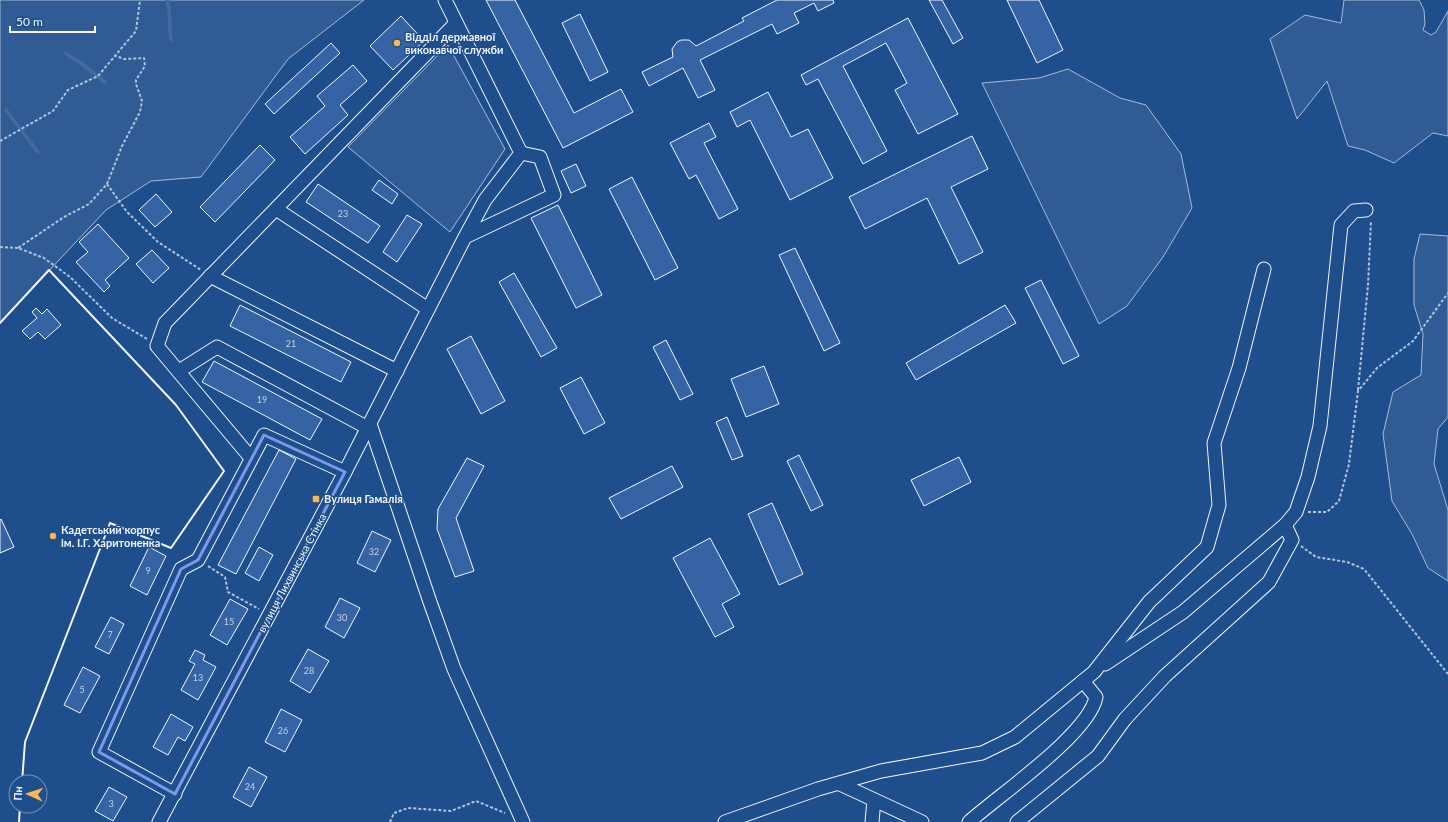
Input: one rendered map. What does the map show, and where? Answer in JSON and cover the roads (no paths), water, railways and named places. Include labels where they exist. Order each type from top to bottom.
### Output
[{"type":"street","points":[[445,0],[521,154],[540,157],[554,195],[465,237]]},
{"type":"street","points":[[252,458],[157,346],[165,323],[456,23]]},
{"type":"street","name":"вулиця Лихвинська Стінка","points":[[159,822],[345,472],[485,200],[521,154]]},
{"type":"street","points":[[276,209],[428,309]]},
{"type":"street","points":[[725,822],[818,789],[840,784],[881,771],[982,753],[1015,737],[1094,672],[1184,612],[1285,525],[1296,512],[1308,478],[1320,426],[1341,225],[1354,211],[1366,210]]},
{"type":"street","points":[[1094,672],[1149,602],[1207,547],[1219,505],[1214,443],[1239,368],[1264,269]]},
{"type":"street","points":[[210,276],[397,371]]},
{"type":"street","points":[[179,371],[217,347],[369,426],[454,668],[522,821]]},
{"type":"street","points":[[174,794],[99,752],[181,569],[198,560],[264,435],[345,472]]},
{"type":"street","points":[[1017,822],[1098,756],[1125,719],[1165,676],[1269,582],[1292,540],[1285,525]]},
{"type":"street","points":[[969,822],[990,803],[1046,760],[1082,723],[1094,706],[1096,697],[1083,682]]},
{"type":"street","points":[[840,784],[922,822]]},
{"type":"street","points":[[872,822],[874,800]]},
{"type":"waterway","points":[[167,0],[171,40]]},
{"type":"waterway","points":[[65,53],[105,82]]},
{"type":"waterway","points":[[6,110],[38,152]]},
{"type":"place","name":"Відділ державної виконавчої служби","points":[[397,43]]},
{"type":"place","name":"Вулиця Гамалія","points":[[316,499]]},
{"type":"place","name":"Кадетський корпус ім. І.Г. Харитоненка","points":[[53,536]]}]
